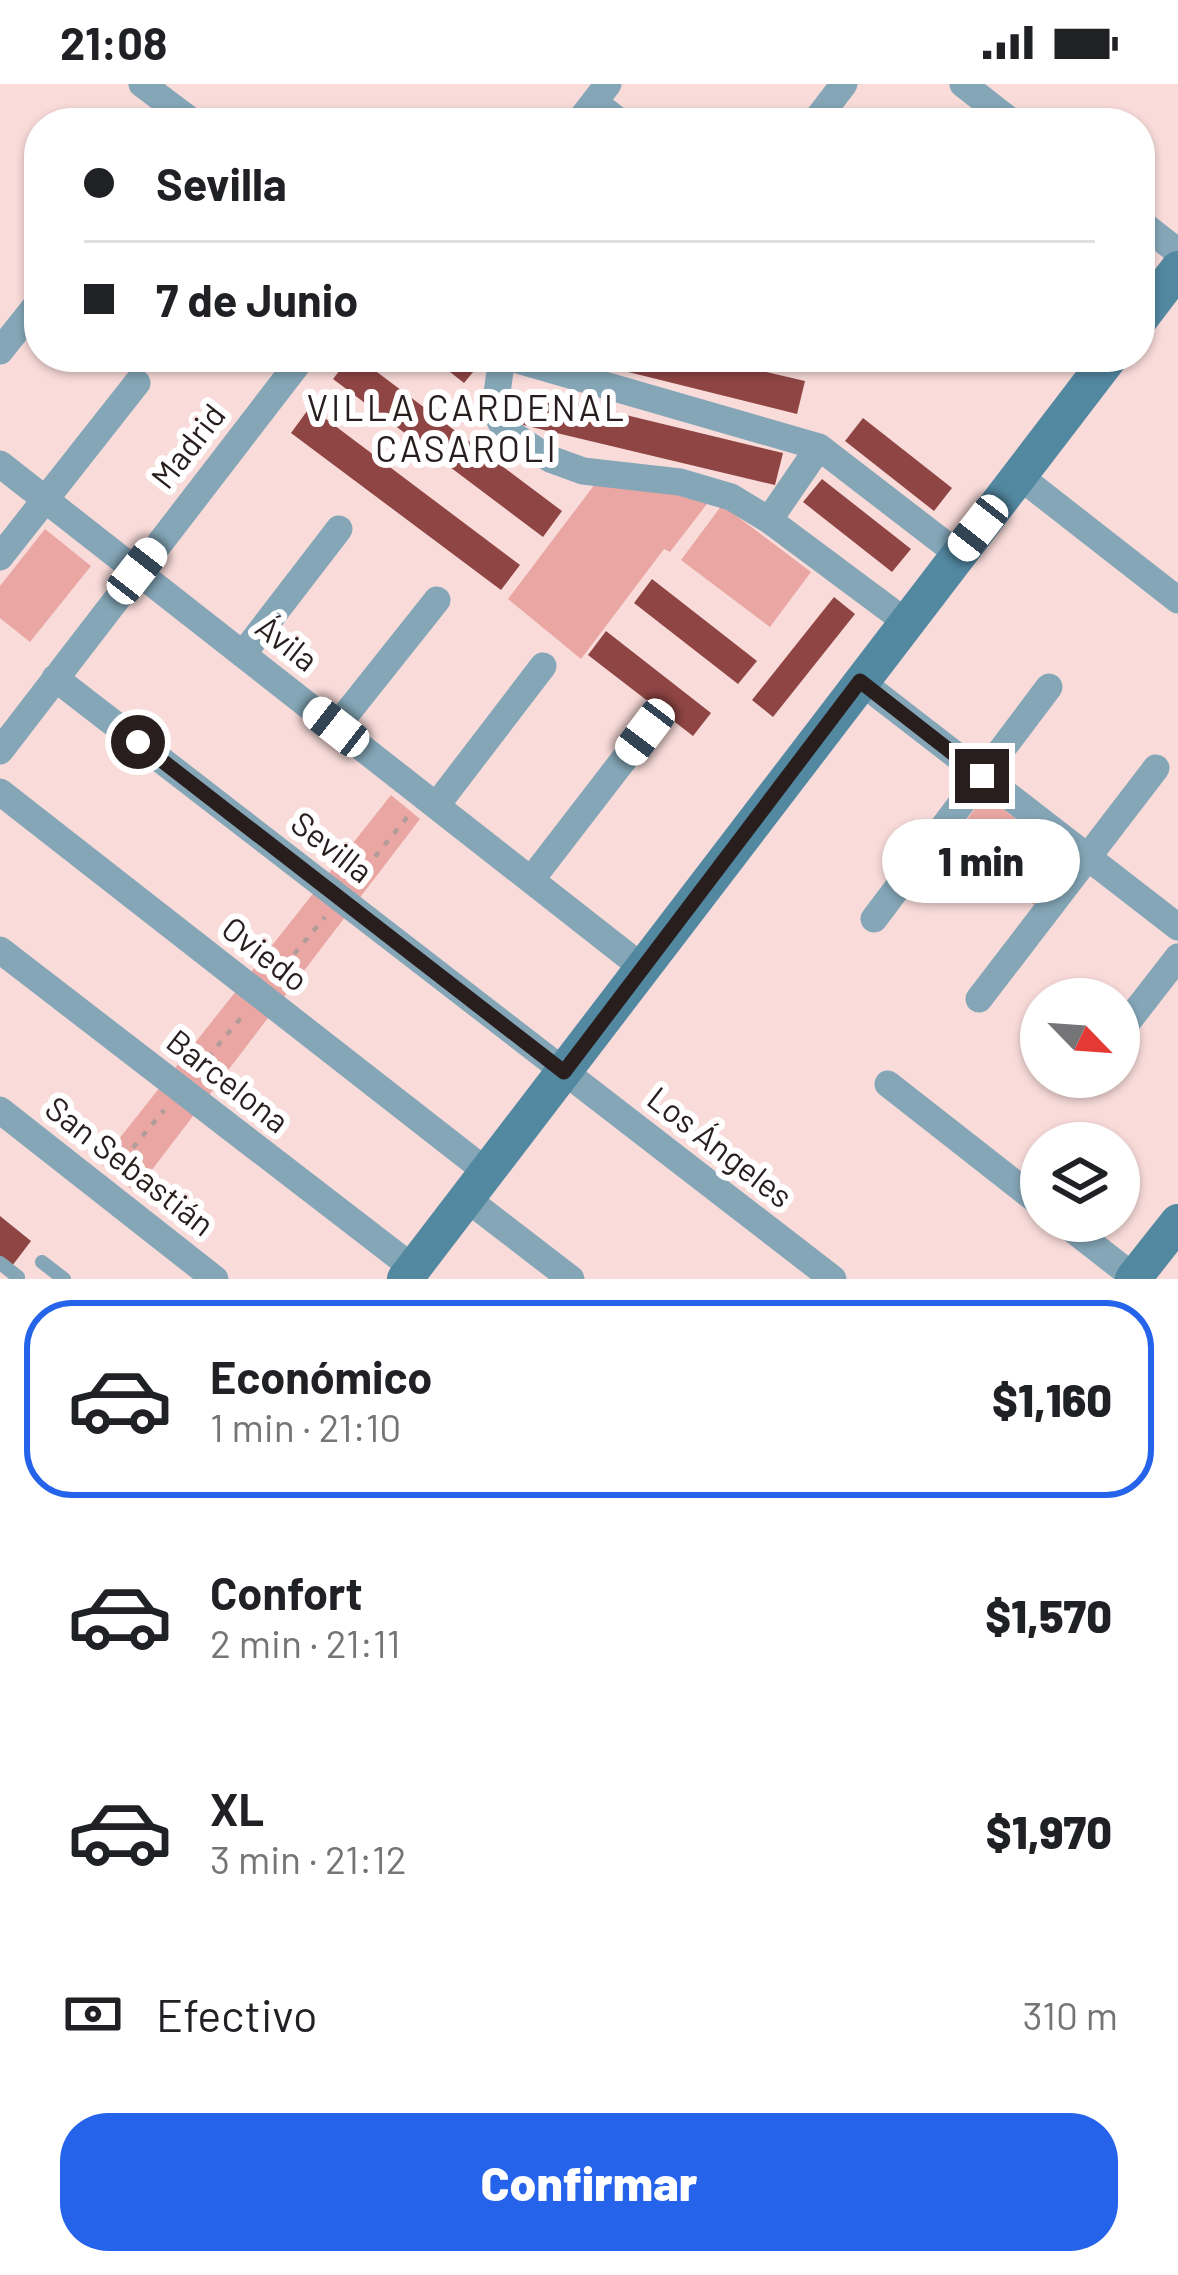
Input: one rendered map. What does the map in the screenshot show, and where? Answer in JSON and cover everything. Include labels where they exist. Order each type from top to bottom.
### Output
[{"type":"street","points":[[142,84],[174,108]]},
{"type":"street","points":[[826,108],[844,84]]},
{"type":"street","points":[[963,84],[994,108]]},
{"type":"street","points":[[1155,299],[1178,269]]},
{"type":"street","points":[[0,351],[24,321]]},
{"type":"street","name":"Madrid","points":[[0,751],[291,372]]},
{"type":"street","points":[[501,372],[497,415],[508,431],[550,459],[583,471],[680,482],[731,496],[905,622]]},
{"type":"street","points":[[556,372],[819,447],[958,554]]},
{"type":"street","points":[[409,1274],[1099,372]]},
{"type":"street","points":[[0,557],[137,382]]},
{"type":"street","points":[[769,520],[819,447]]},
{"type":"street","name":"Ávila","points":[[0,464],[643,968]]},
{"type":"street","points":[[1019,476],[1176,593]]},
{"type":"street","points":[[244,654],[340,529]]},
{"type":"street","points":[[336,727],[437,600]]},
{"type":"street","points":[[436,806],[543,666]]},
{"type":"street","name":"Sevilla","points":[[55,678],[564,1072]]},
{"type":"street","points":[[860,681],[1178,927]]},
{"type":"street","points":[[874,919],[1049,687]]},
{"type":"street","points":[[532,880],[645,732]]},
{"type":"street","points":[[979,999],[1156,768]]},
{"type":"street","name":"Oviedo","points":[[0,792],[477,1185],[571,1279]]},
{"type":"street","name":"Barcelona","points":[[0,950],[409,1274]]},
{"type":"street","points":[[1140,1007],[1178,957]]},
{"type":"street","name":"Los Ángeles","points":[[564,1072],[833,1279]]},
{"type":"street","points":[[888,1084],[1020,1188]]},
{"type":"street","name":"San Sebastián","points":[[0,1111],[215,1279]]},
{"type":"street","points":[[1089,1242],[1134,1278],[1178,1222]]},
{"type":"lane","points":[[42,1262],[64,1279]]},
{"type":"lane","points":[[0,1263],[18,1277]]},
{"type":"shaded area","points":[[595,484],[678,491],[710,500],[670,552],[664,549],[581,659],[508,599]]},
{"type":"shaded area","points":[[722,505],[811,572],[770,627],[681,560]]},
{"type":"shaded area","points":[[45,529],[91,566],[30,642],[0,618],[0,586]]},
{"type":"shaded area","points":[[391,795],[420,819],[135,1192],[100,1163]]},
{"type":"shaded area","points":[[985,795],[1072,862],[1037,907],[951,841]]},
{"type":"building","points":[[338,372],[377,372],[562,511],[543,537],[333,379]]},
{"type":"building","points":[[450,372],[473,372],[464,383]]},
{"type":"building","points":[[628,372],[767,372],[805,381],[797,414]]},
{"type":"building","points":[[531,392],[783,453],[775,485],[523,425]]},
{"type":"building","points":[[310,407],[520,565],[501,590],[291,433]]},
{"type":"building","points":[[863,418],[952,488],[934,511],[845,441]]},
{"type":"building","points":[[822,479],[911,549],[892,572],[803,502]]},
{"type":"building","points":[[652,579],[757,661],[738,684],[634,603]]},
{"type":"building","points":[[834,597],[855,614],[773,717],[752,700]]},
{"type":"building","points":[[606,631],[711,713],[693,736],[588,655]]},
{"type":"building","points":[[0,1216],[31,1241],[12,1266],[0,1256]]},
{"type":"district","name":"VILLA CARDENAL CASAROLI","points":[[467,428]]},
{"type":"route","points":[[138,742],[564,1072],[860,681],[982,776]]}]
